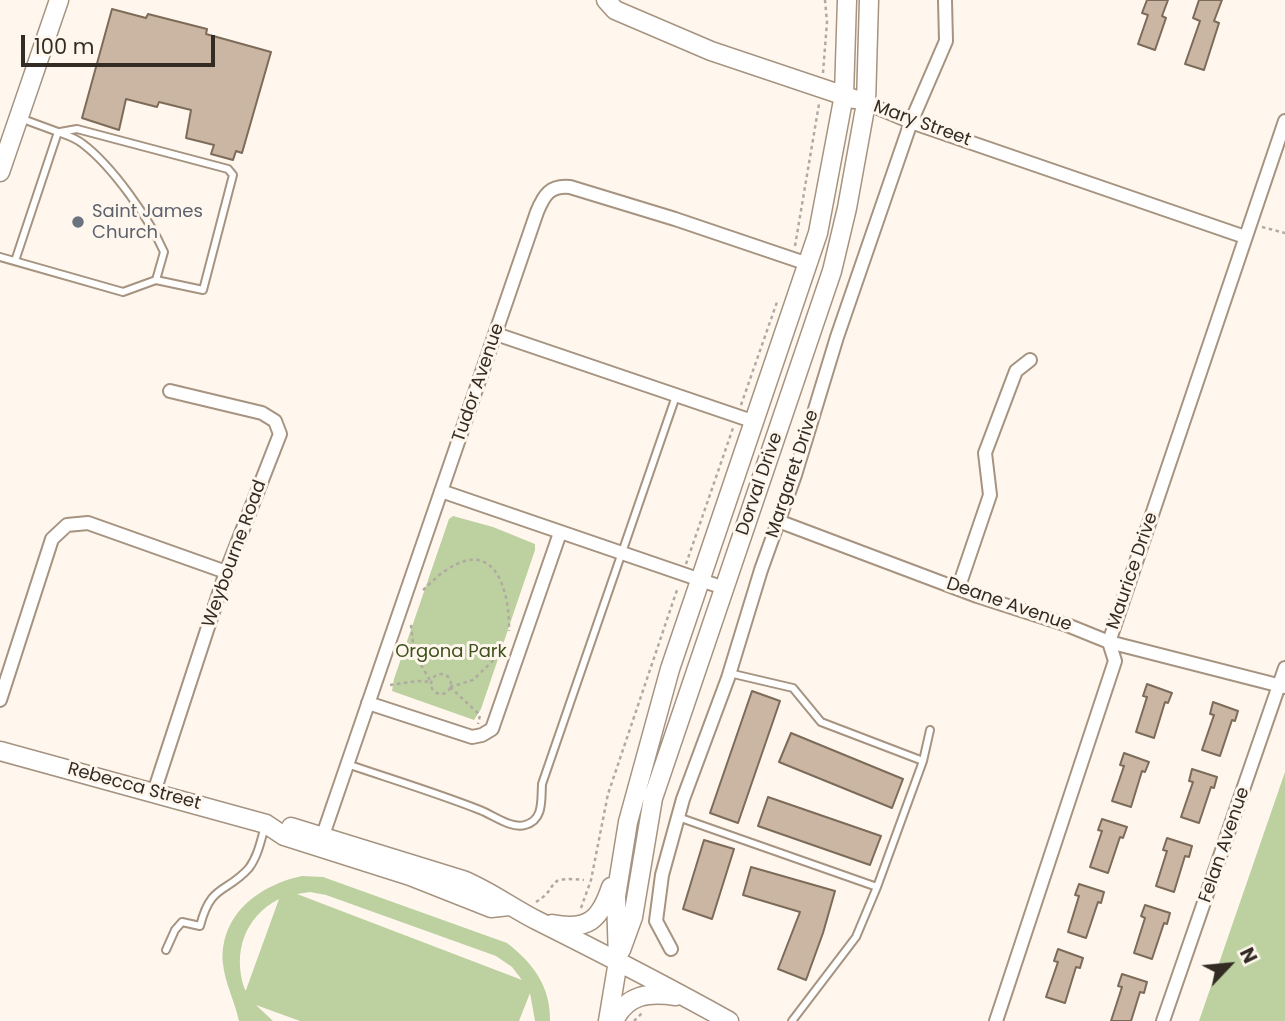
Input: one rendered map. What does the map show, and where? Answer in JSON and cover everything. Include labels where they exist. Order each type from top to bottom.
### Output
[{"type":"main road","points":[[0,172],[4,150],[19,118],[60,0]]},
{"type":"main road","name":"Mary Street","points":[[606,0],[615,10],[711,51],[866,103]]},
{"type":"main road","name":"Dorval Drive","points":[[618,961],[616,896],[628,822],[670,669],[808,264],[829,180],[844,95],[847,0]]},
{"type":"main road","name":"Dorval Drive","points":[[608,1021],[618,961],[633,917],[653,798],[832,271],[847,208],[866,103],[869,0]]},
{"type":"main road","name":"Rebecca Street","points":[[0,751],[266,825],[284,836],[410,876],[491,908],[509,906]]},
{"type":"main road","name":"Rebecca Street","points":[[266,825],[286,825],[323,835],[463,880],[489,891],[509,906],[729,1021]]},
{"type":"main road","points":[[541,922],[561,926],[575,925],[596,917],[606,902],[620,861]]},
{"type":"main road","points":[[614,1021],[624,1007],[642,995],[663,994],[688,998]]},
{"type":"street","name":"Margaret Drive","points":[[671,949],[656,921],[662,875],[678,817],[795,475],[837,337],[912,122],[946,41],[945,0]]},
{"type":"street","name":"Mary Street","points":[[866,103],[912,122],[1245,237]]},
{"type":"street","name":"Maurice Drive","points":[[996,1021],[1115,661],[1109,642],[1285,121]]},
{"type":"street","name":"Tudor Avenue","points":[[323,835],[547,192],[558,187],[575,188],[808,264]]},
{"type":"street","points":[[496,334],[755,422]]},
{"type":"street","points":[[958,589],[990,495],[985,453],[1016,371],[1030,359]]},
{"type":"street","name":"Weybourne Road","points":[[153,792],[226,572],[280,434],[275,421],[262,413],[170,391]]},
{"type":"street","points":[[441,492],[724,588]]},
{"type":"street","name":"Deane Avenue","points":[[778,521],[1109,642],[1282,687]]},
{"type":"street","points":[[0,700],[52,539],[66,525],[88,523],[226,572]]},
{"type":"street","points":[[368,703],[472,737],[492,729],[560,533]]},
{"type":"street","name":"Felan Avenue","points":[[1163,1021],[1282,687],[1285,668]]},
{"type":"lane","points":[[19,118],[81,142],[104,163],[155,231],[164,252],[156,280]]},
{"type":"lane","points":[[0,257],[123,292],[156,280],[203,290],[233,175],[228,169],[77,129],[58,132]]},
{"type":"lane","points":[[15,261],[58,132]]},
{"type":"lane","points":[[347,764],[481,810],[512,825],[527,825],[539,816],[542,785],[676,396]]},
{"type":"lane","points":[[729,673],[793,688],[821,722],[923,761]]},
{"type":"lane","points":[[792,1021],[856,937],[923,761],[930,730]]},
{"type":"lane","points":[[678,817],[877,887]]},
{"type":"lane","points":[[166,950],[175,930],[183,922],[200,926],[204,909],[212,896],[251,865],[266,825]]},
{"type":"path","points":[[794,247],[822,88],[827,22],[825,0]]},
{"type":"path","points":[[1245,237],[1263,226],[1285,233]]},
{"type":"path","points":[[741,405],[779,296]]},
{"type":"path","points":[[686,563],[733,428]]},
{"type":"path","points":[[423,590],[448,568],[462,562],[477,561],[491,567],[506,590],[510,608],[509,631]]},
{"type":"path","points":[[596,917],[580,911],[591,880],[608,794],[679,585]]},
{"type":"path","points":[[411,625],[414,653],[436,693],[446,693],[450,687],[473,680],[501,653]]},
{"type":"path","points":[[431,682],[434,676],[443,674],[449,678],[450,687],[480,715],[478,725]]},
{"type":"path","points":[[390,685],[431,682]]},
{"type":"path","points":[[536,902],[554,881],[563,878],[584,880]]},
{"type":"green space","name":"Orgona Park","points":[[453,516],[493,527],[535,544],[481,709],[474,720],[392,691],[449,519]]},
{"type":"green space","points":[[1285,772],[1285,1021],[1199,1021]]},
{"type":"green space","points":[[302,876],[323,877],[507,943],[525,959],[539,977],[550,1009],[550,1021],[535,1021],[530,993],[519,1021],[300,1021],[256,1005],[273,1021],[239,1021],[223,964],[223,947],[228,931],[245,905],[257,895],[286,880]],"holes":[[[310,892],[326,895],[496,956],[512,967],[522,980],[297,894]],[[279,899],[246,990],[245,990],[240,963],[244,938],[257,916]]]},
{"type":"building","points":[[1147,0],[1168,0],[1162,16],[1166,18],[1155,50],[1138,44],[1148,15],[1142,13]]},
{"type":"building","points":[[1199,0],[1222,0],[1214,21],[1219,23],[1204,70],[1185,64],[1200,21],[1193,18]]},
{"type":"building","points":[[112,9],[146,18],[148,14],[207,29],[206,34],[271,52],[242,153],[236,151],[233,160],[211,154],[214,145],[186,138],[191,110],[159,102],[157,107],[126,99],[119,130],[82,118]]},
{"type":"building","points":[[1147,684],[1172,693],[1168,703],[1165,702],[1154,738],[1136,732],[1147,697],[1143,696]]},
{"type":"building","points":[[752,691],[780,701],[738,823],[710,813]]},
{"type":"building","points":[[1213,702],[1238,711],[1235,721],[1232,720],[1220,756],[1202,750],[1214,715],[1210,714]]},
{"type":"building","points":[[791,733],[903,779],[892,808],[779,762]]},
{"type":"building","points":[[1124,753],[1149,762],[1145,772],[1142,771],[1131,807],[1112,801],[1124,766],[1120,765]]},
{"type":"building","points":[[1192,769],[1217,777],[1199,823],[1181,817],[1193,782],[1189,781]]},
{"type":"building","points":[[768,797],[881,836],[870,865],[758,826]]},
{"type":"building","points":[[1102,819],[1127,827],[1123,838],[1120,837],[1108,873],[1090,867],[1102,831],[1098,830]]},
{"type":"building","points":[[1167,838],[1192,846],[1189,857],[1185,856],[1174,892],[1156,886],[1167,851],[1163,850]]},
{"type":"building","points":[[704,840],[734,849],[712,919],[683,909]]},
{"type":"building","points":[[751,867],[835,891],[806,980],[778,969],[800,912],[743,895]]},
{"type":"building","points":[[1079,884],[1104,892],[1086,938],[1068,932],[1079,896],[1075,895]]},
{"type":"building","points":[[1145,905],[1170,913],[1152,959],[1134,953],[1145,918],[1141,916]]},
{"type":"building","points":[[1058,949],[1083,958],[1080,968],[1076,967],[1065,1003],[1046,997],[1058,962],[1054,961]]},
{"type":"building","points":[[1122,974],[1147,982],[1144,993],[1140,992],[1131,1021],[1111,1021],[1122,987],[1118,986]]},
{"type":"place","name":"Saint James Church","points":[[78,222]]}]
